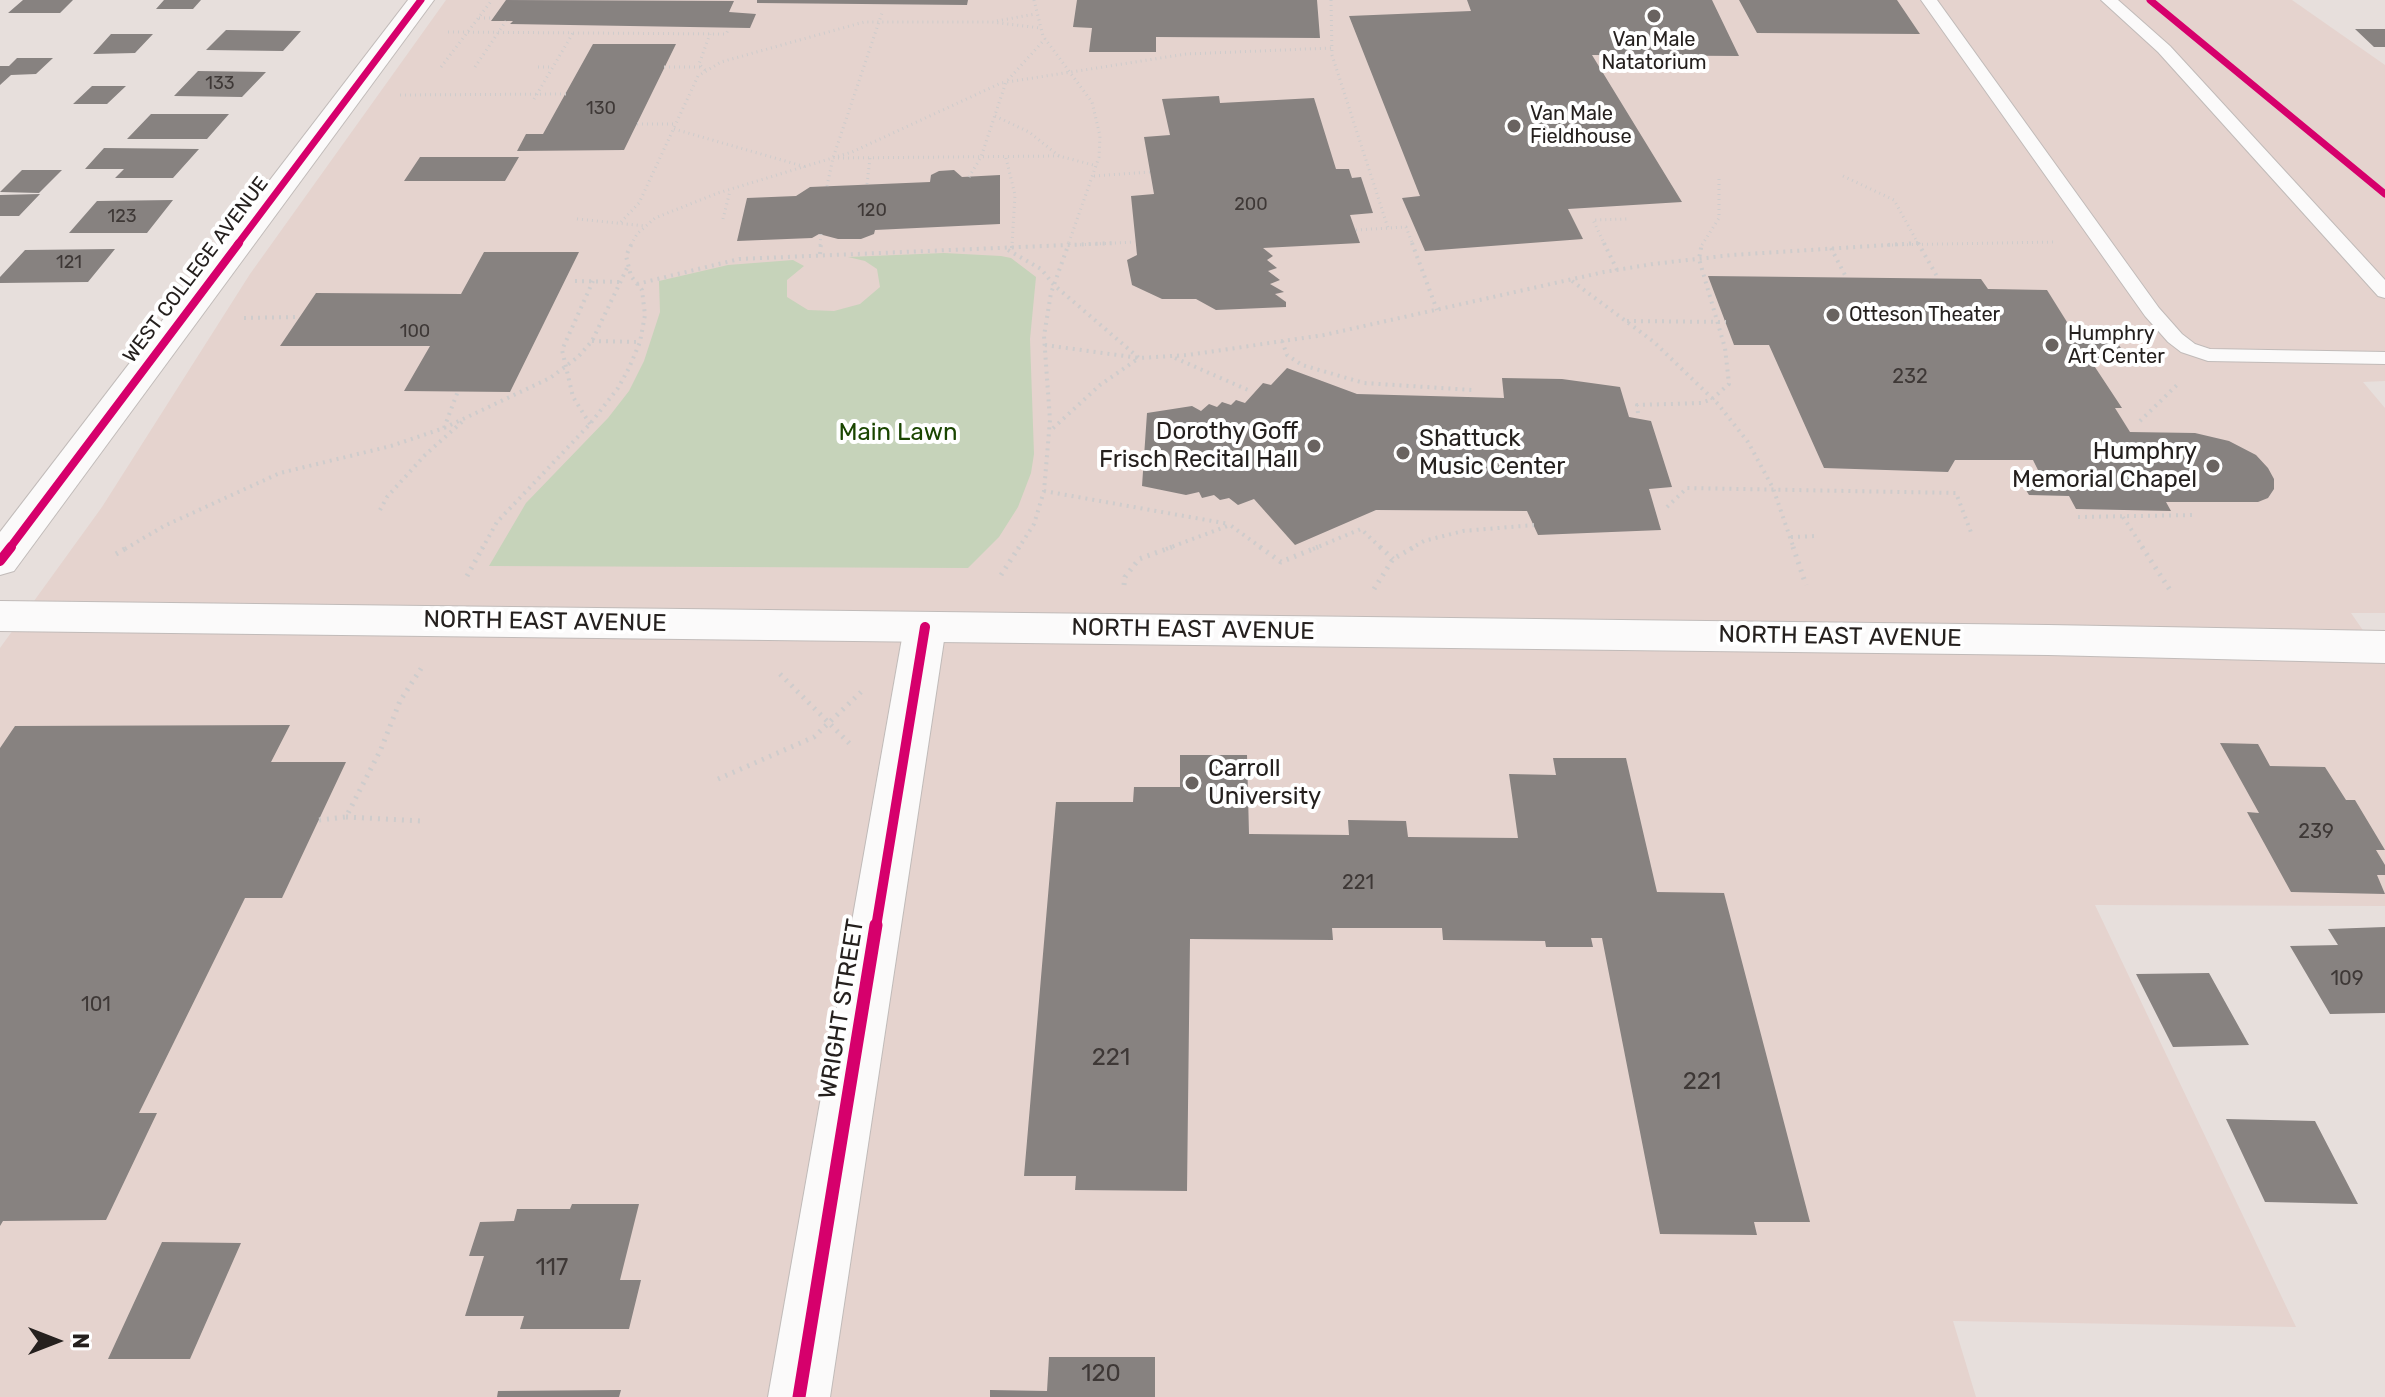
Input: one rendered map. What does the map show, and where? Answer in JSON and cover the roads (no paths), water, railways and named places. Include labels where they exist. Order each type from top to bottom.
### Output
[{"type":"main road","name":"WEST COLLEGE AVENUE","points":[[0,561],[421,0]]},
{"type":"main road","name":"NORTH EAST AVENUE","points":[[0,616],[2385,647]]},
{"type":"main road","name":"WRIGHT STREET","points":[[799,1397],[925,627]]},
{"type":"lane","points":[[1929,0],[2102,242],[2175,338],[2188,348],[2208,355],[2385,358]]},
{"type":"lane","points":[[2109,0],[2164,49],[2385,292]]},
{"type":"place","name":"Van Male Natatorium","points":[[1654,16]]},
{"type":"place","name":"Van Male Fieldhouse","points":[[1514,126]]},
{"type":"place","name":"Otteson Theater","points":[[1833,315]]},
{"type":"place","name":"Humphry Art Center","points":[[2052,345]]},
{"type":"place","name":"Dorothy Goff Frisch Recital Hall","points":[[1314,446]]},
{"type":"place","name":"Shattuck Music Center","points":[[1403,453]]},
{"type":"place","name":"Humphry Memorial Chapel","points":[[2213,466]]},
{"type":"place","name":"Carroll University","points":[[1192,783]]},
{"type":"park label","name":"Main Lawn","points":[[898,433]]}]
